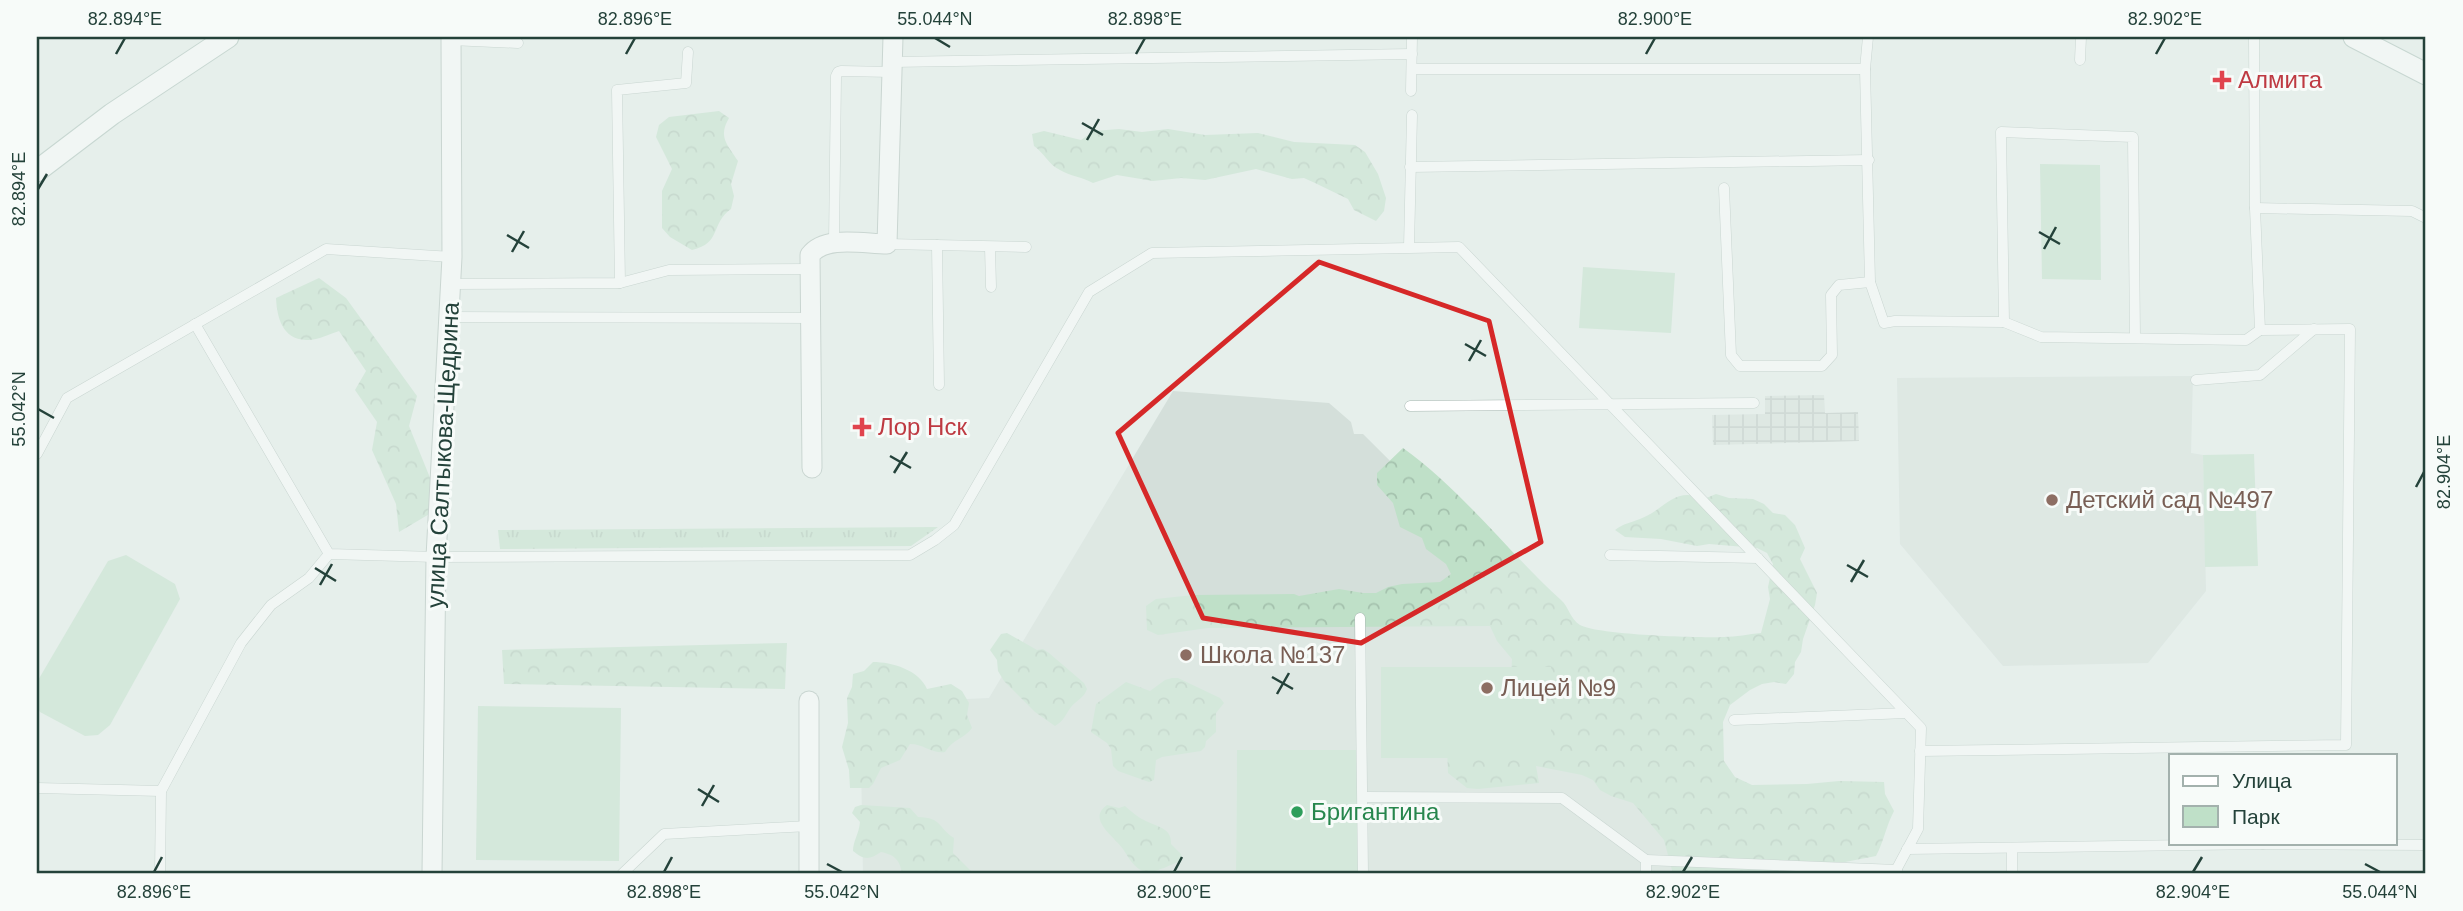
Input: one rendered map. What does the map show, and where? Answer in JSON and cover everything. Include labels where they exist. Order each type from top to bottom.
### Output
[{"type":"street","points":[[37,172],[112,114],[228,37]]},
{"type":"street","points":[[812,468],[810,256],[816,248],[827,243],[887,244],[893,37]]},
{"type":"street","points":[[2354,37],[2426,74]]},
{"type":"street","name":"улица Салтыкова-Щедрина","points":[[432,874],[436,557],[452,257],[447,99],[451,39]]},
{"type":"street","points":[[809,701],[809,874]]},
{"type":"lane","points":[[1411,91],[1412,37]]},
{"type":"lane","points":[[1868,37],[1865,69],[1870,282],[1884,323],[2004,322],[2041,337],[2246,340],[2260,330],[2350,329],[2346,745],[2263,751],[1920,751]]},
{"type":"lane","points":[[2080,61],[2081,37]]},
{"type":"lane","points":[[2255,37],[2255,208],[2260,330]]},
{"type":"lane","points":[[451,39],[518,43]]},
{"type":"lane","points":[[620,283],[617,90],[686,83],[688,52]]},
{"type":"lane","points":[[834,243],[836,76],[841,71],[892,67],[1412,54]]},
{"type":"lane","points":[[1412,69],[1865,69]]},
{"type":"lane","points":[[1409,247],[1412,115]]},
{"type":"lane","points":[[2004,322],[2001,132],[2133,137],[2135,338]]},
{"type":"lane","points":[[1410,167],[1869,160]]},
{"type":"lane","points":[[1724,188],[1731,355],[1740,366],[1822,366],[1832,355],[1831,295],[1839,285],[1870,282]]},
{"type":"lane","points":[[2255,208],[2412,211],[2426,218]]},
{"type":"lane","points":[[887,244],[1026,247]]},
{"type":"lane","points":[[937,246],[939,385]]},
{"type":"lane","points":[[990,247],[991,287]]},
{"type":"lane","points":[[329,554],[436,557],[910,555],[954,525],[1089,292],[1152,253],[1459,247],[1921,728],[1918,829],[1895,872],[1646,860],[1562,798],[1363,797]]},
{"type":"lane","points":[[37,454],[67,398],[326,249],[452,257]]},
{"type":"lane","points":[[450,284],[620,283],[668,270],[810,269]]},
{"type":"lane","points":[[449,317],[811,318]]},
{"type":"lane","points":[[195,324],[329,554]]},
{"type":"lane","points":[[2196,380],[2260,375],[2314,329]]},
{"type":"lane","points":[[1410,406],[1754,403]]},
{"type":"lane","points":[[160,874],[161,791],[241,643],[271,605],[309,578],[329,554]]},
{"type":"lane","points":[[1610,555],[1758,558]]},
{"type":"lane","points":[[1360,618],[1363,874]]},
{"type":"lane","points":[[1734,720],[1906,713]]},
{"type":"lane","points":[[37,789],[161,791]]},
{"type":"lane","points":[[622,874],[664,834],[809,826]]},
{"type":"lane","points":[[1908,849],[2263,844],[2426,845]]},
{"type":"lane","points":[[2012,848],[2012,874]]},
{"type":"lane","points":[[1646,860],[1646,874]]},
{"type":"highlighted area","points":[[1319,262],[1489,321],[1541,542],[1361,643],[1203,618],[1118,433]]},
{"type":"shaded area","name":"Детский сад №497","points":[[2193,376],[2191,453],[2203,455],[2206,591],[2148,663],[2003,666],[1900,544],[1897,378]]},
{"type":"shaded area","name":"Школа №137","points":[[1173,391],[1329,403],[1351,422],[1354,434],[1363,434],[1539,609],[1795,874],[1359,874],[1357,750],[1237,751],[1236,874],[863,874],[860,704],[989,698]]},
{"type":"shaded area","points":[[1824,395],[1825,413],[1858,412],[1859,441],[1713,445],[1712,415],[1765,414],[1765,396]]},
{"type":"green space","points":[[719,111],[729,118],[724,135],[738,161],[731,184],[734,196],[731,209],[720,221],[712,238],[708,243],[692,250],[670,237],[662,228],[662,191],[672,169],[656,137],[659,125],[669,117]]},
{"type":"green space","points":[[1119,129],[1142,132],[1168,129],[1205,135],[1258,133],[1294,142],[1355,145],[1365,152],[1378,174],[1386,198],[1384,211],[1376,221],[1354,210],[1348,199],[1304,178],[1292,179],[1256,169],[1205,180],[1181,178],[1153,181],[1117,175],[1093,183],[1053,165],[1034,146],[1032,134],[1044,131],[1081,140],[1094,131]]},
{"type":"green space","points":[[2040,164],[2100,165],[2101,280],[2042,279]]},
{"type":"green space","points":[[1583,267],[1675,273],[1671,333],[1579,328]]},
{"type":"green space","points":[[319,278],[346,298],[417,396],[409,426],[437,495],[431,513],[399,532],[396,504],[372,450],[377,422],[355,390],[366,371],[339,331],[306,340],[291,336],[282,326],[276,298]]},
{"type":"green space","points":[[1403,448],[1465,502],[1564,603],[1580,625],[1607,631],[1694,637],[1761,633],[1770,599],[1768,587],[1773,564],[1767,553],[1757,548],[1709,544],[1697,546],[1661,539],[1625,537],[1615,530],[1649,515],[1670,500],[1685,495],[1704,499],[1716,494],[1729,498],[1753,499],[1764,504],[1773,513],[1785,515],[1795,525],[1805,548],[1800,559],[1817,593],[1815,605],[1801,652],[1795,662],[1794,674],[1786,684],[1762,684],[1730,705],[1723,722],[1724,761],[1735,777],[1752,785],[1884,782],[1885,794],[1894,811],[1876,856],[1845,862],[1794,862],[1801,874],[1673,874],[1664,840],[1633,803],[1600,790],[1593,780],[1582,775],[1536,766],[1539,783],[1467,788],[1448,773],[1447,746],[1510,700],[1512,659],[1497,641],[1490,626],[1208,628],[1158,635],[1147,630],[1146,606],[1156,599],[1193,595],[1299,596],[1339,589],[1376,593],[1402,584],[1440,582],[1451,574],[1446,564],[1426,549],[1422,538],[1400,527],[1393,503],[1377,485],[1377,473]]},
{"type":"green space","points":[[2254,454],[2258,566],[2205,567],[2203,455]]},
{"type":"green space","points":[[938,527],[911,546],[500,549],[498,530]]},
{"type":"green space","points":[[126,555],[175,584],[180,599],[110,725],[98,735],[85,736],[40,712],[37,705],[37,682],[108,561]]},
{"type":"green space","points":[[1007,633],[1037,650],[1043,649],[1084,683],[1087,689],[1084,695],[1055,726],[1035,712],[1004,681],[998,671],[997,660],[990,650],[1001,634]]},
{"type":"green space","points":[[787,643],[785,689],[504,684],[502,650]]},
{"type":"green space","points":[[873,662],[904,668],[918,677],[927,689],[951,684],[962,691],[969,703],[967,715],[972,728],[945,752],[910,744],[900,760],[881,768],[869,788],[850,788],[849,770],[842,747],[848,723],[847,698],[852,687],[853,674],[864,671]]},
{"type":"green space","points":[[1381,667],[1551,667],[1551,758],[1381,758]]},
{"type":"green space","points":[[1172,678],[1178,678],[1220,698],[1224,703],[1216,713],[1216,732],[1206,741],[1201,751],[1156,760],[1154,780],[1149,782],[1118,771],[1113,766],[1111,749],[1107,743],[1091,732],[1096,704],[1126,682],[1150,691]]},
{"type":"green space","points":[[478,706],[621,708],[619,861],[476,860]]},
{"type":"green space","name":"Бригантина","points":[[1237,750],[1357,750],[1359,874],[1236,874]]},
{"type":"green space","points":[[861,805],[910,808],[918,817],[936,821],[954,838],[953,853],[974,874],[902,874],[900,865],[890,855],[881,852],[870,858],[860,856],[853,851],[860,822],[852,813],[855,807]]},
{"type":"green space","points":[[1107,805],[1119,808],[1125,806],[1139,817],[1162,828],[1169,834],[1171,844],[1181,854],[1182,860],[1153,871],[1146,872],[1138,868],[1101,822],[1101,810]]},
{"type":"place","name":"Алмита","points":[[2222,80]]},
{"type":"place","name":"Лор Нск","points":[[862,427]]},
{"type":"place","name":"Детский сад №497","points":[[2052,500]]},
{"type":"place","name":"Школа №137","points":[[1186,655]]},
{"type":"place","name":"Лицей №9","points":[[1487,688]]},
{"type":"place","name":"Бригантина","points":[[1297,812]]}]
